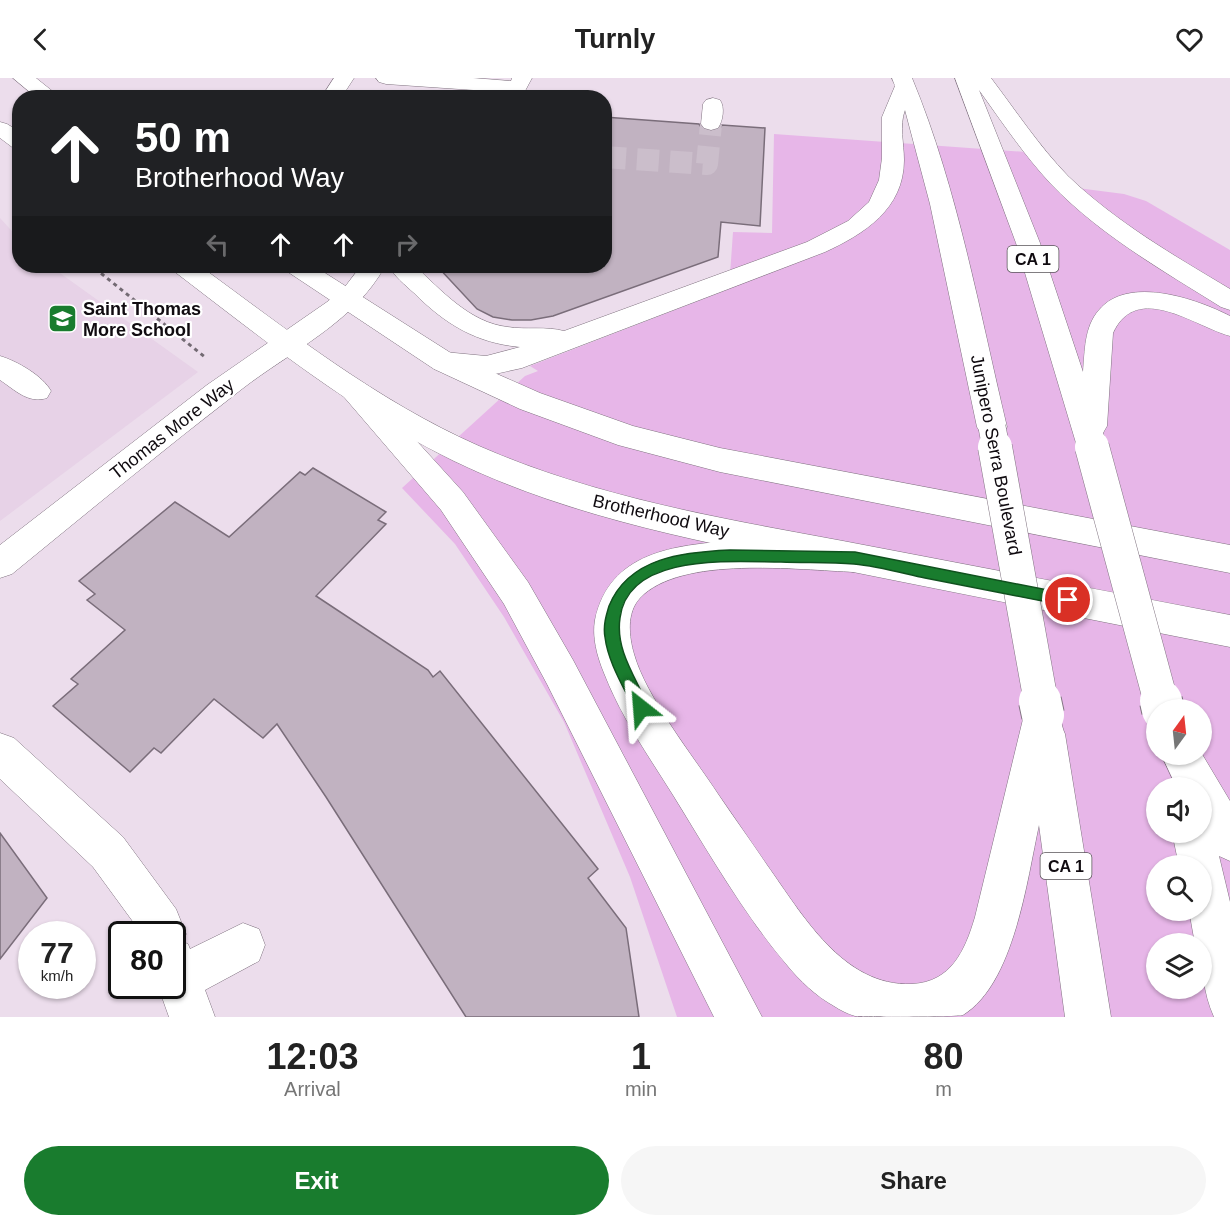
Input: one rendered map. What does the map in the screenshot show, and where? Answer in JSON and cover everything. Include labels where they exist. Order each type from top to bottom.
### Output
[{"type":"main road","points":[[23,78],[40,90]]},
{"type":"main road","points":[[386,78],[518,88]]},
{"type":"main road","name":"CA 1","points":[[965,78],[1028,243],[1091,443],[1160,699]]},
{"type":"main road","points":[[981,78],[1046,164],[1087,205],[1142,246],[1230,301]]},
{"type":"main road","points":[[444,362],[479,366],[502,364],[816,247],[865,221],[876,210],[889,188],[893,165],[892,116],[904,83]]},
{"type":"main road","name":"Junipero Serra Boulevard","points":[[904,83],[918,118],[942,204],[992,427],[1043,715],[1088,1017]]},
{"type":"main road","points":[[711,124],[713,104]]},
{"type":"main road","name":"Brotherhood Way","points":[[193,273],[286,342],[398,418],[458,449],[568,493],[660,518],[1230,631]]},
{"type":"main road","points":[[308,273],[444,362],[540,405],[608,430],[674,450],[1230,559]]},
{"type":"main road","name":"Thomas More Way","points":[[0,564],[248,368],[347,299],[364,284],[370,273]]},
{"type":"main road","points":[[407,273],[448,312],[467,325],[484,332],[512,338],[534,339],[558,338],[597,329]]},
{"type":"main road","points":[[1091,443],[1100,333],[1103,323],[1115,309],[1137,302],[1167,303],[1196,311],[1230,327]]},
{"type":"main road","points":[[0,366],[37,392]]},
{"type":"main road","points":[[354,390],[452,501],[516,593],[560,672],[739,1017]]},
{"type":"main road","points":[[855,558],[720,556],[700,557],[657,566],[628,585],[612,616],[612,635],[616,653],[635,697],[715,827],[790,932],[814,962],[840,984],[869,1000],[896,1008],[925,1007],[950,997],[972,976],[994,930],[1043,715]]},
{"type":"main road","points":[[0,752],[108,852],[159,921]]},
{"type":"main road","points":[[1212,809],[1230,840]]},
{"type":"main road","points":[[1212,918],[1230,1000]]},
{"type":"main road","points":[[186,982],[243,945]]},
{"type":"path","points":[[102,273],[201,354]]},
{"type":"shaded area","points":[[774,134],[1026,152],[1054,185],[1124,194],[1146,201],[1230,250],[1230,1017],[677,1017],[630,877],[564,722],[504,617],[455,544],[402,488],[525,376],[538,371],[530,366],[729,289],[733,232],[772,233]]},
{"type":"shaded area","name":"Saint Thomas More School","points":[[0,218],[12,231],[12,273],[60,273],[198,372],[0,521]]},
{"type":"building","points":[[612,118],[699,124],[702,129],[710,132],[719,130],[722,125],[765,128],[760,226],[721,222],[718,257],[553,316],[531,320],[512,320],[493,317],[477,309],[444,273],[612,273]]},
{"type":"building","points":[[313,468],[386,512],[378,520],[386,524],[316,596],[428,670],[433,677],[440,671],[598,869],[588,878],[626,928],[639,1017],[466,1017],[277,724],[263,738],[214,699],[161,753],[154,748],[130,772],[53,706],[78,684],[71,679],[125,630],[87,600],[95,594],[79,581],[175,502],[229,537],[300,472],[305,475]]},
{"type":"building","points":[[0,833],[47,898],[29,921],[18,921],[18,936],[0,959]]},
{"type":"tunnel","points":[[612,158],[707,164],[711,124]]},
{"type":"place","name":"Saint Thomas More School","points":[[62,319]]},
{"type":"route","points":[[641,708],[624,676],[616,653],[612,635],[612,616],[628,585],[657,566],[673,561],[730,556],[855,558],[1068,600]]}]
